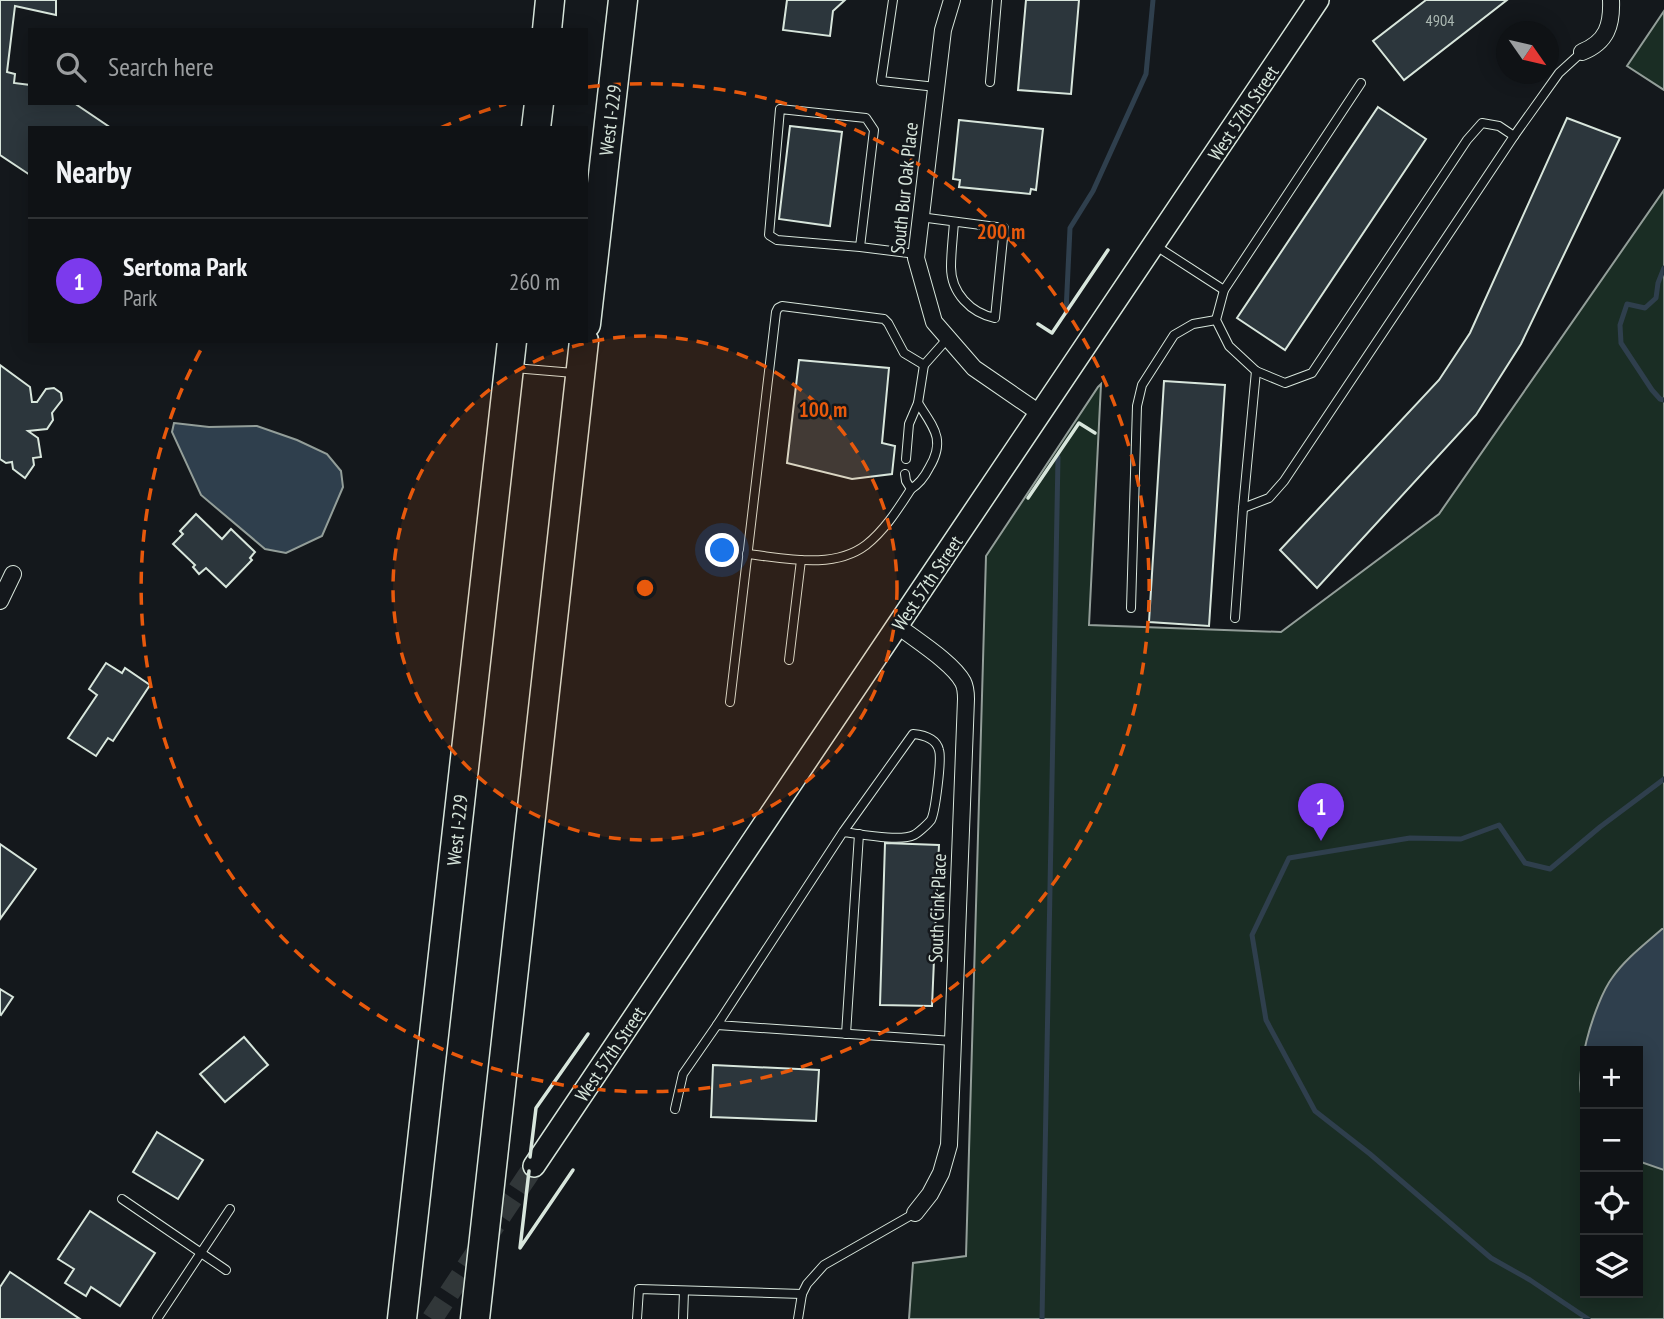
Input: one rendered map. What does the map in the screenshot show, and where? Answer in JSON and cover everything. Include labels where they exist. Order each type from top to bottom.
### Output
[{"type":"highway","points":[[547,28],[550,0]]},
{"type":"highway","name":"West I-229","points":[[588,307],[625,0]]},
{"type":"highway","points":[[536,126],[539,105]]},
{"type":"highway","points":[[475,1319],[584,343]]},
{"type":"highway","name":"West I-229","points":[[402,1319],[510,355]]},
{"type":"main road","name":"West 57th Street","points":[[534,1166],[1318,0]]},
{"type":"street","name":"South Bur Oak Place","points":[[951,0],[943,30],[916,258],[934,322],[974,368],[1041,414]]},
{"type":"street","points":[[1582,52],[1595,47],[1605,34],[1610,24],[1611,0]]},
{"type":"street","points":[[0,601],[13,574]]},
{"type":"street","name":"South Cink Place","points":[[898,626],[961,678],[967,699],[949,1145],[941,1173],[930,1194],[915,1213]]},
{"type":"lane","points":[[893,0],[881,80],[936,87]]},
{"type":"lane","points":[[990,82],[997,0]]},
{"type":"lane","points":[[1243,508],[1269,498],[1284,481],[1514,136],[1559,73],[1582,52]]},
{"type":"lane","points":[[1361,83],[1224,290],[1216,320],[1229,346],[1256,371],[1285,383],[1312,373],[1467,140],[1482,123],[1499,126],[1514,136]]},
{"type":"lane","points":[[860,247],[874,130],[866,118],[779,109],[769,235],[777,240],[916,254]]},
{"type":"lane","points":[[920,218],[954,222],[1004,228],[995,318],[982,315],[970,307],[961,297],[954,282],[951,269],[954,222]]},
{"type":"lane","points":[[1154,244],[1224,290]]},
{"type":"lane","points":[[730,702],[778,308],[782,306],[884,318],[904,353],[924,365]]},
{"type":"lane","points":[[1131,608],[1138,406],[1142,385],[1174,335],[1192,324],[1216,320]]},
{"type":"lane","points":[[906,459],[909,424],[918,403],[924,365],[948,338]]},
{"type":"lane","points":[[510,355],[581,374]]},
{"type":"lane","points":[[1235,618],[1256,371]]},
{"type":"lane","points":[[747,554],[801,561],[829,560],[864,546],[889,521],[911,489],[927,473],[936,456],[938,439],[934,427],[918,403]]},
{"type":"lane","points":[[905,474],[911,489]]},
{"type":"lane","points":[[789,660],[801,561]]},
{"type":"lane","points":[[676,1110],[683,1074],[844,832],[913,734],[925,735],[935,742],[939,750],[940,772],[931,820],[914,835],[896,838],[844,832]]},
{"type":"lane","points":[[846,1034],[859,834]]},
{"type":"lane","points":[[717,1025],[953,1041]]},
{"type":"lane","points":[[122,1199],[226,1270]]},
{"type":"lane","points":[[157,1319],[230,1209]]},
{"type":"lane","points":[[798,1319],[802,1294],[824,1265],[915,1213]]},
{"type":"lane","points":[[637,1319],[639,1289],[802,1294]]},
{"type":"lane","points":[[683,1319],[684,1291]]},
{"type":"green space","points":[[1664,11],[1664,90],[1627,66]]},
{"type":"green space","points":[[1664,190],[1664,1319],[909,1319],[913,1263],[966,1256],[986,556],[1101,384],[1089,625],[1281,632],[1439,514]]},
{"type":"water","points":[[174,423],[209,427],[257,426],[327,454],[341,471],[343,487],[322,536],[286,553],[265,549],[201,495],[172,432]]},
{"type":"water","points":[[1664,929],[1664,1170],[1643,1163],[1643,1046],[1585,1046],[1605,989],[1623,964]]},
{"type":"building","points":[[0,0],[56,0],[56,15],[15,6],[7,72],[15,74],[14,83],[28,85],[28,105],[77,105],[108,126],[28,126],[28,174],[0,155]]},
{"type":"building","points":[[787,0],[845,0],[833,11],[830,36],[783,30]]},
{"type":"building","points":[[1026,0],[1079,0],[1071,94],[1018,90]]},
{"type":"building","points":[[1426,0],[1507,0],[1404,80],[1373,41]]},
{"type":"building","points":[[1378,107],[1426,139],[1285,350],[1237,318]]},
{"type":"building","points":[[1567,118],[1620,138],[1521,344],[1476,415],[1317,588],[1280,550],[1439,380],[1470,333]]},
{"type":"building","points":[[959,120],[1043,129],[1036,190],[1031,189],[1030,194],[959,187],[960,180],[953,179]]},
{"type":"building","points":[[790,126],[842,132],[830,226],[779,219]]},
{"type":"building","points":[[799,360],[889,368],[882,443],[895,446],[892,474],[852,479],[787,463]]},
{"type":"building","points":[[0,365],[30,387],[32,402],[37,402],[46,389],[54,388],[61,393],[62,400],[52,413],[53,420],[47,429],[28,431],[38,438],[41,457],[33,458],[34,465],[25,478],[13,469],[12,462],[6,463],[0,459]]},
{"type":"building","points":[[1164,381],[1225,385],[1209,626],[1149,622]]},
{"type":"building","points":[[196,514],[222,539],[231,529],[255,552],[250,558],[252,560],[226,587],[206,568],[199,574],[193,567],[195,565],[173,544],[183,534],[180,531]]},
{"type":"building","points":[[106,663],[122,673],[125,668],[150,685],[113,741],[108,738],[96,756],[68,738],[97,695],[89,689]]},
{"type":"building","points":[[885,843],[939,845],[932,1006],[880,1005]]},
{"type":"building","points":[[0,844],[36,869],[0,919]]},
{"type":"building","points":[[0,989],[13,997],[1,1015],[0,1014]]},
{"type":"building","points":[[244,1037],[268,1065],[225,1102],[200,1074]]},
{"type":"building","points":[[713,1065],[819,1070],[816,1121],[711,1117]]},
{"type":"building","points":[[157,1132],[203,1160],[178,1199],[133,1172]]},
{"type":"building","points":[[90,1211],[155,1253],[120,1306],[91,1287],[86,1296],[65,1283],[74,1269],[58,1259]]},
{"type":"building","points":[[10,1272],[80,1319],[0,1319],[0,1287]]},
{"type":"waterway","points":[[1066,312],[1070,228],[1093,191],[1146,74],[1153,0]]},
{"type":"waterway","points":[[1664,268],[1656,298],[1645,308],[1627,304],[1620,325],[1621,343],[1652,390],[1664,400]]},
{"type":"waterway","points":[[1042,1319],[1058,457]]},
{"type":"waterway","points":[[1588,1319],[1530,1280],[1491,1258],[1370,1154],[1315,1111],[1266,1020],[1252,935],[1289,858],[1410,838],[1461,839],[1499,825],[1525,863],[1550,869],[1664,779]]},
{"type":"tunnel","points":[[432,1319],[534,1166]]},
{"type":"wall","points":[[1038,324],[1052,333],[1108,250]]},
{"type":"wall","points":[[1028,498],[1079,423],[1095,433]]},
{"type":"wall","points":[[530,1157],[536,1108],[588,1034]]},
{"type":"wall","points":[[529,1171],[520,1248],[573,1170]]},
{"type":"place","name":"Sertoma Park","points":[[1321,841]]}]
